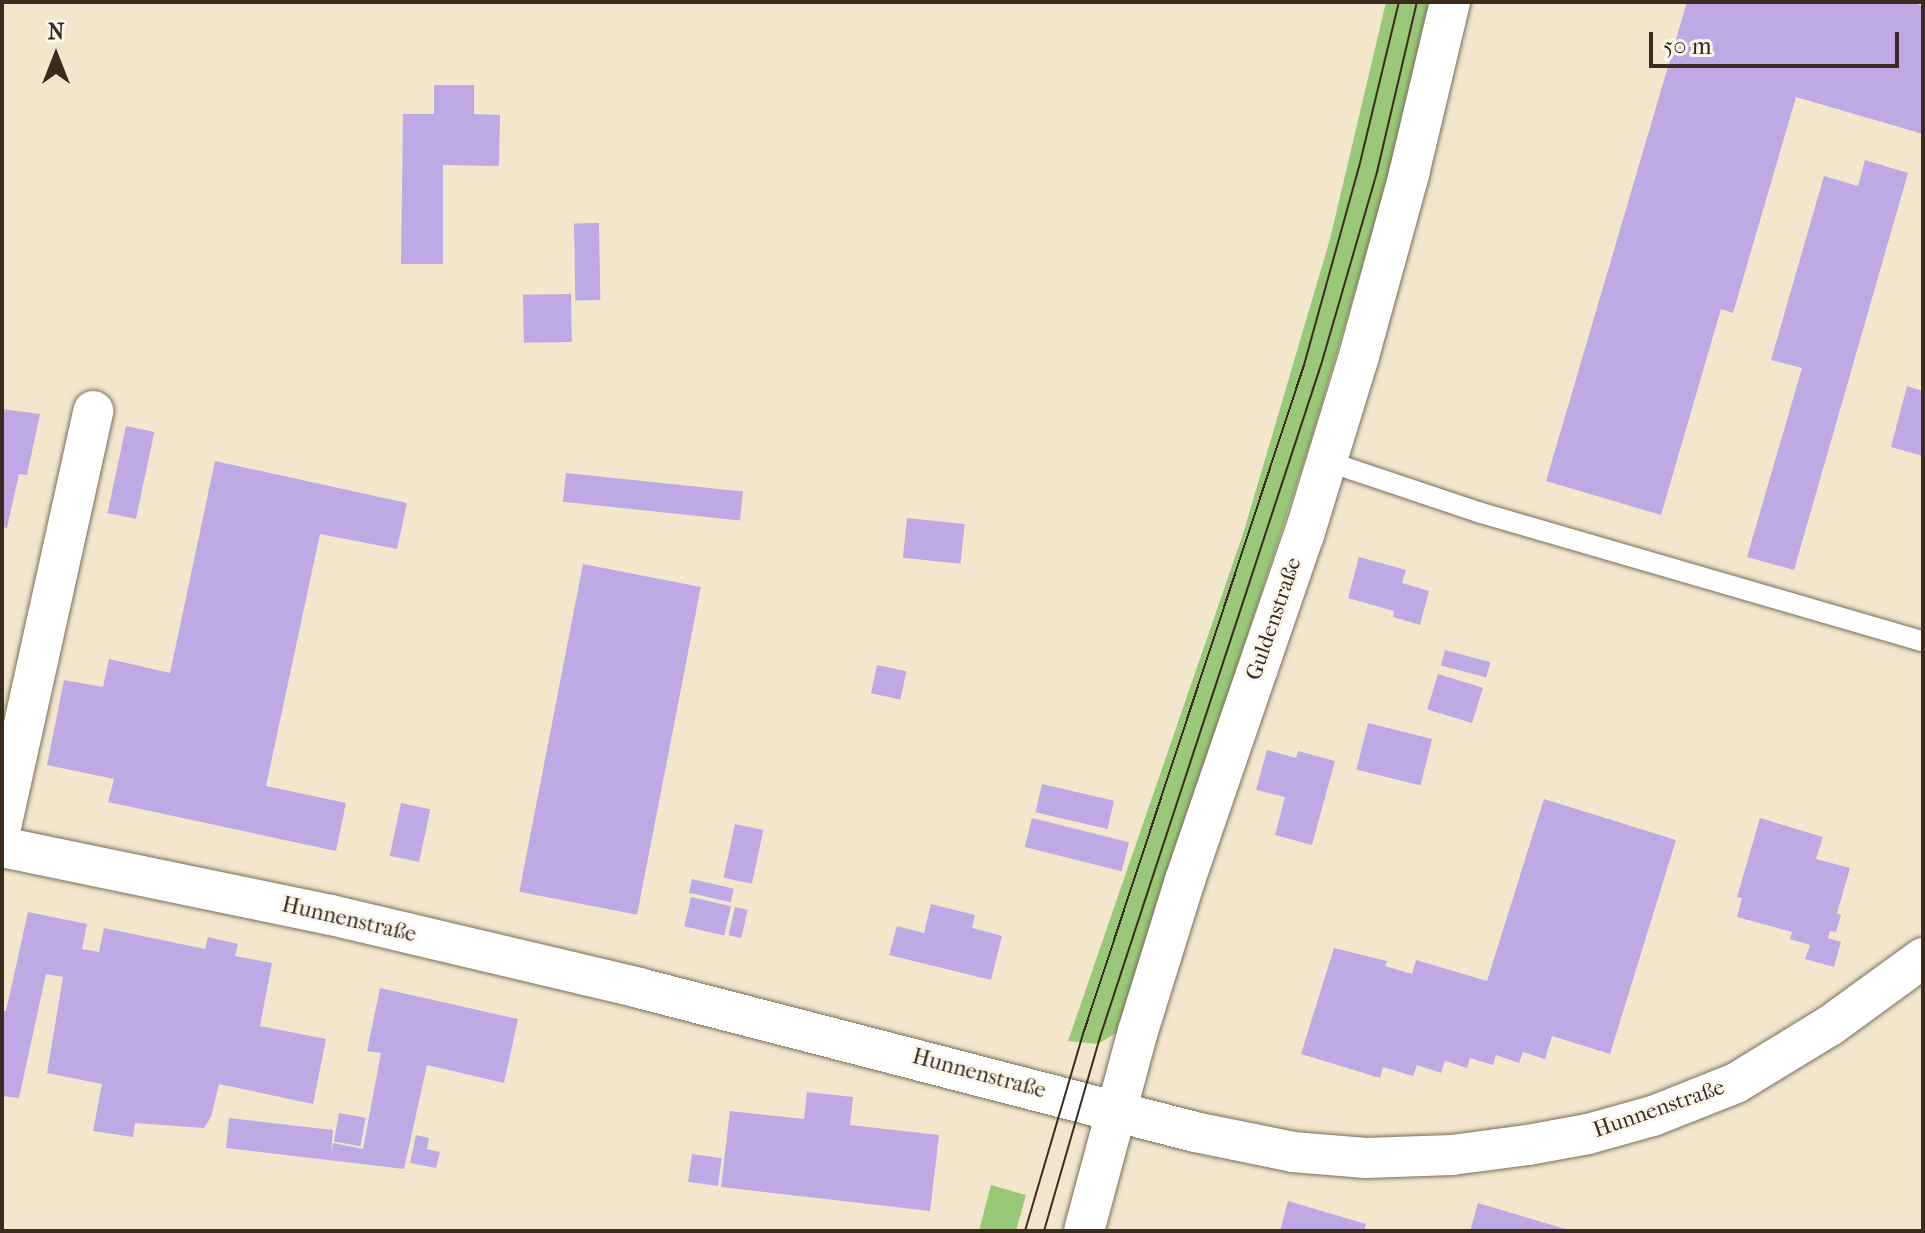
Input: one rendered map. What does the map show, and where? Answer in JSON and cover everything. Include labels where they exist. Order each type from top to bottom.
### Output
[{"type":"street","name":"Guldenstraße","points":[[1084,1231],[1185,880],[1326,461],[1409,174],[1450,2]]},
{"type":"street","points":[[2,823],[93,411]]},
{"type":"street","name":"Hunnenstraße","points":[[2,847],[331,915],[608,981],[1195,1132],[1293,1152],[1366,1158],[1452,1155],[1588,1134],[1653,1116],[1736,1083],[1831,1025],[1923,958]]},
{"type":"lane","points":[[1326,461],[1481,513],[1923,641]]},
{"type":"green space","points":[[1386,2],[1431,2],[1390,173],[1312,437],[1119,1031],[1098,1044],[1068,1041],[1243,534],[1330,239]]},
{"type":"green space","points":[[991,1185],[1026,1195],[1016,1231],[979,1231]]},
{"type":"building","points":[[1687,2],[1910,2],[1923,6],[1923,134],[1796,97],[1733,313],[1721,309],[1661,515],[1546,481]]},
{"type":"building","points":[[434,85],[474,85],[474,114],[500,115],[499,166],[443,165],[443,264],[401,264],[403,114],[434,114]]},
{"type":"building","points":[[1865,160],[1908,173],[1794,570],[1747,557],[1802,368],[1771,360],[1824,176],[1858,186]]},
{"type":"building","points":[[574,223],[599,223],[600,300],[575,300]]},
{"type":"building","points":[[571,294],[572,342],[524,343],[523,295]]},
{"type":"building","points":[[1907,386],[1923,391],[1923,456],[1891,447]]},
{"type":"building","points":[[2,409],[40,414],[27,475],[19,474],[7,528],[2,527]]},
{"type":"building","points":[[126,426],[154,432],[136,519],[107,513]]},
{"type":"building","points":[[215,461],[407,503],[397,549],[320,534],[266,786],[346,803],[336,851],[108,802],[114,779],[47,765],[64,680],[103,687],[109,659],[170,673]]},
{"type":"building","points":[[566,473],[743,492],[740,520],[563,502]]},
{"type":"building","points":[[907,518],[965,524],[961,564],[903,558]]},
{"type":"building","points":[[1359,557],[1406,570],[1402,583],[1429,591],[1420,625],[1393,617],[1394,611],[1348,598]]},
{"type":"building","points":[[583,564],[701,587],[637,915],[519,892]]},
{"type":"building","points":[[1445,650],[1490,662],[1486,678],[1441,665]]},
{"type":"building","points":[[877,665],[906,671],[900,700],[871,693]]},
{"type":"building","points":[[1438,674],[1483,688],[1472,723],[1427,709]]},
{"type":"building","points":[[1368,723],[1432,739],[1420,786],[1356,770]]},
{"type":"building","points":[[1267,750],[1296,758],[1298,751],[1335,761],[1312,845],[1275,835],[1285,797],[1256,790]]},
{"type":"building","points":[[1042,784],[1114,801],[1108,829],[1035,812]]},
{"type":"building","points":[[1544,799],[1676,840],[1610,1054],[1552,1036],[1545,1059],[1523,1052],[1519,1063],[1496,1055],[1493,1065],[1470,1058],[1467,1068],[1445,1061],[1441,1073],[1417,1065],[1413,1076],[1383,1067],[1380,1078],[1301,1054],[1334,948],[1387,961],[1385,966],[1412,974],[1416,960],[1487,981]]},
{"type":"building","points":[[401,803],[430,809],[419,862],[390,856]]},
{"type":"building","points":[[1032,818],[1129,842],[1122,871],[1025,847]]},
{"type":"building","points":[[1760,818],[1823,837],[1816,859],[1850,868],[1837,913],[1841,915],[1836,932],[1830,931],[1828,938],[1841,942],[1834,967],[1805,959],[1810,945],[1790,939],[1792,932],[1737,917],[1742,898],[1737,897]]},
{"type":"building","points":[[735,824],[763,830],[752,884],[724,878]]},
{"type":"building","points":[[692,879],[734,889],[731,902],[689,893]]},
{"type":"building","points":[[691,897],[731,906],[724,935],[684,926]]},
{"type":"building","points":[[931,904],[975,915],[972,928],[1002,936],[991,980],[889,955],[897,926],[924,933]]},
{"type":"building","points":[[735,907],[748,910],[741,938],[728,935]]},
{"type":"building","points":[[28,912],[87,924],[82,949],[99,952],[104,928],[205,949],[208,937],[238,944],[235,956],[272,963],[260,1026],[326,1039],[313,1104],[219,1084],[211,1117],[204,1128],[135,1123],[133,1137],[93,1131],[102,1084],[47,1073],[63,977],[46,974],[19,1098],[2,1096],[2,1011],[6,1011]]},
{"type":"building","points":[[380,988],[518,1019],[504,1083],[427,1065],[404,1169],[226,1148],[229,1118],[333,1130],[331,1153],[333,1143],[363,1149],[381,1053],[367,1051]]},
{"type":"building","points":[[807,1092],[853,1097],[850,1125],[939,1135],[930,1211],[721,1187],[730,1111],[804,1119]]},
{"type":"building","points":[[339,1113],[366,1118],[361,1146],[334,1142]]},
{"type":"building","points":[[416,1135],[429,1138],[427,1149],[440,1152],[436,1168],[410,1163]]},
{"type":"building","points":[[692,1154],[722,1158],[718,1186],[688,1182]]},
{"type":"building","points":[[1288,1201],[1366,1224],[1364,1231],[1280,1231]]},
{"type":"building","points":[[1478,1203],[1569,1230],[1569,1231],[1470,1231]]},
{"type":"tram line","points":[[1025,1231],[1084,1031],[1304,365],[1359,167],[1399,2]]},
{"type":"tram line","points":[[1044,1231],[1100,1037],[1321,365],[1377,172],[1417,2]]}]
